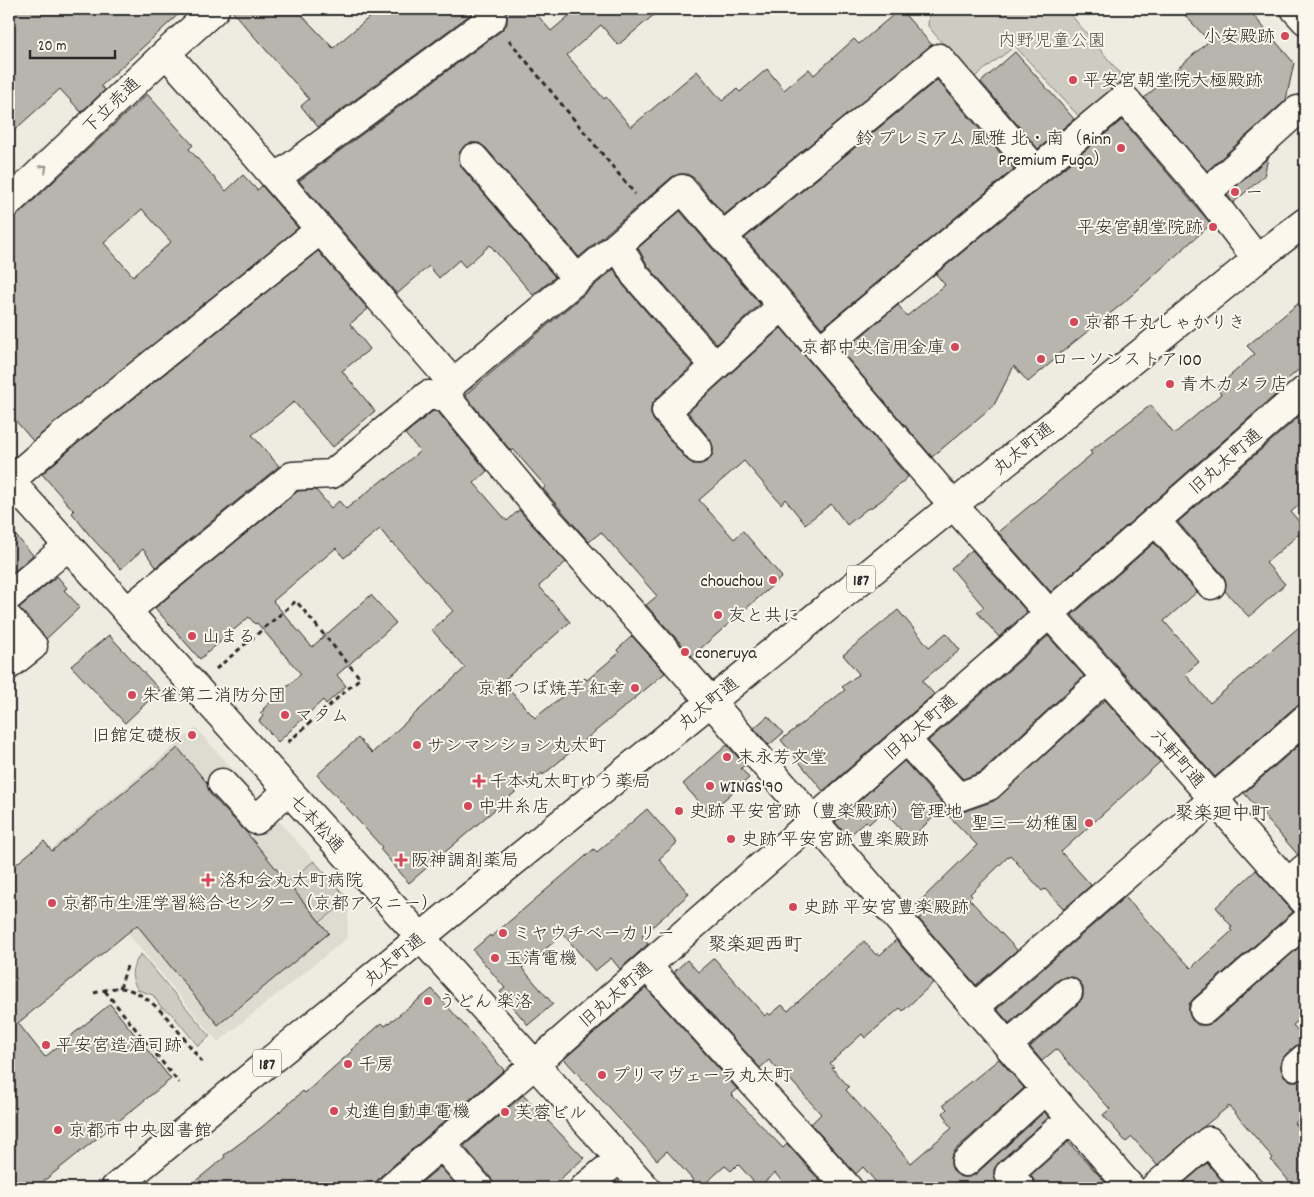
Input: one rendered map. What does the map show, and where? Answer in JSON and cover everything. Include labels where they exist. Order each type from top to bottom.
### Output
[{"type":"street","name":"下立売通","points":[[9,202],[215,9]]},
{"type":"street","points":[[1295,9],[1305,20]]},
{"type":"street","points":[[276,178],[488,14]]},
{"type":"street","points":[[166,53],[320,230],[449,390],[544,515],[711,701],[1131,1188]]},
{"type":"street","points":[[722,236],[939,58],[1036,170]]},
{"type":"street","points":[[820,349],[1124,98],[1206,193],[1257,259]]},
{"type":"street","points":[[1206,193],[1298,110]]},
{"type":"street","points":[[474,158],[577,279]]},
{"type":"street","name":"六軒町通","points":[[652,214],[682,189],[954,505],[1213,798],[1300,884]]},
{"type":"street","points":[[127,611],[292,476],[332,474],[428,395],[449,390],[652,214]]},
{"type":"street","name":"丸太町通","points":[[114,1188],[711,701],[1305,222]]},
{"type":"street","points":[[9,480],[320,230]]},
{"type":"street","points":[[618,245],[634,275],[715,366]]},
{"type":"street","points":[[698,449],[666,411],[782,306]]},
{"type":"street","name":"旧丸太町通","points":[[391,1188],[1305,390]]},
{"type":"street","name":"七本松通","points":[[9,480],[646,1188]]},
{"type":"street","points":[[1156,521],[1212,585]]},
{"type":"street","points":[[9,596],[68,546]]},
{"type":"street","points":[[9,619],[33,646],[9,665]]},
{"type":"street","points":[[906,740],[958,797],[988,786],[1106,677]]},
{"type":"street","points":[[974,1007],[1305,719]]},
{"type":"street","points":[[222,783],[256,820],[288,790]]},
{"type":"street","points":[[1204,1010],[1305,922]]},
{"type":"street","points":[[647,966],[848,1188]]},
{"type":"street","points":[[1008,1045],[1068,992]]},
{"type":"street","points":[[966,1162],[1046,1089]]},
{"type":"street","points":[[1021,1188],[1009,1174],[1071,1118]]},
{"type":"street","points":[[1154,1188],[1209,1141],[1248,1188]]},
{"type":"street","points":[[442,1145],[478,1188]]},
{"type":"street","points":[[584,1188],[619,1159]]},
{"type":"path","points":[[488,14],[652,214]]},
{"type":"path","points":[[215,669],[296,601],[360,678],[284,746]]},
{"type":"path","points":[[120,988],[127,966]]},
{"type":"path","points":[[94,993],[120,988],[142,996],[161,1011],[203,1063]]},
{"type":"path","points":[[105,990],[178,1083]]},
{"type":"shaded area","name":"洛和会丸太町病院","points":[[196,728],[349,900],[347,938],[218,1042],[55,846]]},
{"type":"green space","name":"内野児童公園","points":[[935,9],[1066,9],[1119,72],[1120,90],[1083,121],[1015,46],[972,79],[928,26],[929,13]]},
{"type":"green space","points":[[314,861],[349,900],[320,922],[287,882]]},
{"type":"green space","points":[[141,954],[210,1036],[198,1046],[172,1014],[161,1007],[153,995],[138,990],[133,980],[132,972]]},
{"type":"building","points":[[9,9],[184,9],[101,86],[105,90],[81,112],[60,89],[9,135]]},
{"type":"building","points":[[230,9],[296,9],[333,48],[379,9],[470,9],[471,14],[318,127],[301,106],[309,99]]},
{"type":"building","points":[[505,9],[532,9],[551,31],[577,9],[661,9],[618,45],[601,25],[567,55],[604,99],[606,97],[631,127],[697,71],[722,101],[737,89],[740,92],[767,69],[784,90],[809,69],[814,75],[854,39],[859,44],[900,9],[932,45],[724,215],[694,178],[687,174],[679,174],[672,177],[579,257],[486,148],[479,143],[471,143],[464,146],[459,153],[462,168],[555,277],[533,295],[490,245],[465,267],[459,260],[439,278],[429,266],[397,294],[299,181],[501,31],[507,24]]},
{"type":"building","points":[[1179,9],[1248,9],[1294,63],[1286,100],[1207,171],[1144,98],[1209,41]]},
{"type":"building","points":[[1015,52],[1074,119],[1038,149],[981,82]]},
{"type":"building","points":[[937,80],[1014,169],[822,328],[745,238]]},
{"type":"building","points":[[147,94],[193,145],[189,149],[226,191],[243,175],[257,190],[262,186],[298,228],[33,441],[9,413],[9,218],[20,213]],"holes":[[[142,209],[171,242],[133,276],[104,243]]]},
{"type":"building","points":[[1122,120],[1211,224],[1122,304],[1058,355],[1028,382],[1014,366],[994,405],[932,457],[842,352],[898,305],[907,316],[945,285],[936,274]]},
{"type":"building","points":[[1268,158],[1264,176],[1233,203],[1227,195]]},
{"type":"building","points":[[680,211],[760,304],[717,344],[648,266],[638,248]]},
{"type":"building","points":[[318,251],[368,309],[350,324],[370,349],[342,371],[375,411],[333,447],[294,402],[252,435],[279,466],[156,567],[143,549],[121,569],[91,537],[72,513],[74,511],[42,474]]},
{"type":"building","points":[[614,269],[623,285],[693,365],[656,399],[651,406],[651,414],[654,421],[686,459],[693,464],[701,464],[708,461],[713,454],[713,447],[710,439],[688,412],[781,328],[908,477],[882,500],[868,508],[847,525],[831,504],[805,524],[785,499],[781,504],[744,461],[699,500],[734,539],[743,531],[782,577],[692,656],[646,605],[657,596],[601,532],[589,542],[543,489],[546,487],[513,449],[511,451],[465,395]]},
{"type":"building","points":[[1305,298],[1305,364],[1280,386],[1282,389],[1051,592],[998,532],[1092,454],[1090,451],[1151,405],[1174,434],[1221,394],[1216,388],[1255,354],[1247,346]]},
{"type":"building","points":[[433,411],[438,412],[487,471],[474,483],[507,521],[519,510],[566,562],[539,586],[570,622],[502,682],[535,718],[585,678],[587,680],[619,653],[617,650],[632,636],[665,673],[543,775],[542,773],[529,785],[527,782],[409,883],[380,849],[382,847],[317,775],[358,738],[372,753],[465,668],[432,630],[453,611],[393,543],[380,529],[344,558],[336,548],[273,601],[312,647],[371,595],[396,623],[337,675],[346,686],[326,704],[323,700],[278,742],[259,721],[263,716],[260,713],[301,674],[257,623],[255,624],[249,617],[200,659],[155,608],[298,491],[316,490],[331,508],[339,501],[346,509],[385,478],[387,479],[420,451],[405,434]]},
{"type":"building","points":[[1303,413],[1305,416],[1305,500],[1291,512],[1305,529],[1266,563],[1285,584],[1249,617],[1225,591],[1226,583],[1223,575],[1178,522]]},
{"type":"building","points":[[9,528],[33,555],[9,576]]},
{"type":"building","points":[[1154,543],[1197,592],[1164,621],[1199,662],[1185,674],[1210,703],[1305,622],[1305,704],[1295,707],[1215,777],[1072,615]]},
{"type":"building","points":[[972,550],[1027,612],[999,637],[977,612],[984,607],[951,568]]},
{"type":"building","points":[[57,576],[67,588],[64,590],[80,607],[46,639],[19,608]]},
{"type":"building","points":[[898,610],[929,647],[946,633],[960,650],[922,681],[934,694],[823,791],[781,740],[845,690],[842,687],[859,674],[843,655]]},
{"type":"building","points":[[109,635],[160,690],[125,723],[71,666]]},
{"type":"building","points":[[1048,636],[1084,676],[981,772],[963,779],[928,741]]},
{"type":"building","points":[[1105,700],[1160,762],[1061,852],[1091,885],[1064,909],[1045,889],[1042,891],[1010,855],[970,894],[972,896],[969,899],[1017,950],[976,985],[919,919],[925,914],[916,905],[977,845],[942,809],[910,839],[883,811],[869,824],[866,821],[848,837],[835,822],[904,761],[946,808],[954,812],[963,812],[994,801]]},
{"type":"building","points":[[768,716],[783,733],[769,745],[754,728]]},
{"type":"building","points":[[1305,740],[1305,853],[1298,855],[1244,793]]},
{"type":"building","name":"WINGS'90","points":[[727,745],[745,765],[741,768],[749,778],[709,813],[683,784]]},
{"type":"building","points":[[178,748],[207,783],[210,794],[246,832],[329,933],[218,1025],[137,925],[18,1023],[45,1057],[110,1004],[171,1079],[35,1188],[15,1188],[9,1181],[9,870],[44,841],[52,851]]},
{"type":"building","points":[[647,809],[677,843],[659,859],[689,894],[642,936],[648,944],[620,969],[611,958],[595,971],[563,934],[522,968],[553,1004],[528,1025],[500,992],[505,988],[473,950],[490,935],[491,937],[594,849],[597,852]]},
{"type":"building","points":[[1256,870],[1293,912],[1194,998],[1189,1004],[1189,1013],[1192,1020],[1198,1025],[1207,1025],[1214,1022],[1305,942],[1305,1015],[1293,1025],[1305,1039],[1305,1043],[1295,1046],[1286,1054],[1281,1061],[1281,1069],[1284,1076],[1291,1081],[1299,1081],[1305,1078],[1305,1114],[1295,1123],[1305,1134],[1305,1188],[1295,1188],[1271,1160],[1273,1158],[1229,1106],[1157,1165],[1132,1137],[1126,1142],[1103,1115],[1110,1109],[1056,1049],[1042,1061],[1030,1047],[1078,1004],[1083,997],[1083,988],[1080,982],[1073,977],[1065,977],[1058,980],[1009,1023],[997,1009],[1125,897],[1191,968],[1232,931],[1230,929],[1232,927],[1216,907]]},
{"type":"building","points":[[896,940],[933,983],[903,1011],[900,1008],[865,1038],[862,1034],[830,1063],[834,1067],[832,1068],[849,1087],[846,1090],[911,1163],[952,1128],[946,1121],[948,1120],[943,1113],[947,1109],[943,1105],[999,1059],[1024,1088],[955,1150],[951,1157],[951,1165],[954,1172],[961,1177],[969,1177],[976,1174],[1044,1112],[1049,1117],[999,1162],[994,1169],[994,1177],[1001,1188],[881,1188],[863,1167],[856,1174],[811,1124],[821,1114],[788,1077],[786,1078],[769,1060],[760,1068],[674,972],[687,960],[698,972],[714,958],[765,1016],[768,1013],[770,1015],[782,1005],[788,1011],[864,941],[876,955],[878,953],[880,955]]},
{"type":"building","points":[[646,988],[737,1089],[731,1094],[783,1148],[787,1144],[826,1188],[788,1188],[775,1173],[758,1187],[738,1164],[731,1171],[725,1166],[700,1188],[667,1151],[657,1160],[564,1059]]},
{"type":"building","points":[[432,989],[504,1070],[381,1176],[376,1182],[376,1188],[187,1188],[225,1157],[224,1155],[262,1127],[303,1091],[305,1093],[382,1023],[385,1026]]},
{"type":"building","points":[[523,1095],[584,1158],[550,1188],[494,1188],[491,1178],[464,1146]]},
{"type":"building","points":[[1068,1142],[1111,1188],[1036,1188],[1031,1175]]},
{"type":"building","points":[[1207,1163],[1228,1188],[1178,1188]]},
{"type":"building","points":[[440,1167],[459,1188],[415,1188]]},
{"type":"place","name":"小安殿跡","points":[[1285,36]]},
{"type":"place","name":"平安宮朝堂院大極殿跡","points":[[1073,80]]},
{"type":"place","name":"鈴 プレミアム 風雅 北・南（Rinn Premium Fuga）","points":[[1121,148]]},
{"type":"place","name":"ー","points":[[1235,192]]},
{"type":"place","name":"平安宮朝堂院跡","points":[[1213,227]]},
{"type":"place","name":"京都千丸しゃかりき","points":[[1074,322]]},
{"type":"place","name":"京都中央信用金庫","points":[[955,347]]},
{"type":"place","name":"ローソンストア100","points":[[1041,359]]},
{"type":"place","name":"青木カメラ店","points":[[1170,384]]},
{"type":"place","name":"chouchou","points":[[773,580]]},
{"type":"place","name":"友と共に","points":[[718,615]]},
{"type":"place","name":"山まる","points":[[192,636]]},
{"type":"place","name":"coneruya","points":[[685,652]]},
{"type":"place","name":"京都つぼ焼芋 紅幸","points":[[635,688]]},
{"type":"place","name":"朱雀第二消防分団","points":[[132,695]]},
{"type":"place","name":"マタム","points":[[285,715]]},
{"type":"place","name":"旧館定礎板","points":[[192,735]]},
{"type":"place","name":"サンマンション丸太町","points":[[417,745]]},
{"type":"place","name":"末永芳文堂","points":[[727,757]]},
{"type":"place","name":"千本丸太町ゆう薬局","points":[[479,781]]},
{"type":"place","name":"WINGS'90","points":[[710,786]]},
{"type":"place","name":"中井糸店","points":[[468,806]]},
{"type":"place","name":"史跡 平安宮跡（豊楽殿跡）管理地","points":[[679,811]]},
{"type":"place","name":"聖三一幼稚園","points":[[1089,823]]},
{"type":"place","name":"史跡 平安宮跡 豊楽殿跡","points":[[731,839]]},
{"type":"place","name":"阪神調剤薬局","points":[[401,860]]},
{"type":"place","name":"洛和会丸太町病院","points":[[208,880]]},
{"type":"place","name":"京都市生涯学習総合センター（京都アスニー）","points":[[52,903]]},
{"type":"place","name":"史跡 平安宮豊楽殿跡","points":[[793,907]]},
{"type":"place","name":"ミヤウチベーカリー","points":[[503,933]]},
{"type":"place","name":"玉清電機","points":[[495,958]]},
{"type":"place","name":"うどん 楽洛","points":[[428,1001]]},
{"type":"place","name":"平安宮造酒司跡","points":[[46,1045]]},
{"type":"place","name":"千房","points":[[348,1064]]},
{"type":"place","name":"プリマヴェーラ丸太町","points":[[602,1075]]},
{"type":"place","name":"丸進自動車電機","points":[[334,1111]]},
{"type":"place","name":"芙蓉ビル","points":[[505,1112]]},
{"type":"place","name":"京都市中央図書館","points":[[58,1130]]},
{"type":"district","name":"聚楽廻中町","points":[[1222,812]]},
{"type":"district","name":"聚楽廻西町","points":[[755,943]]}]
